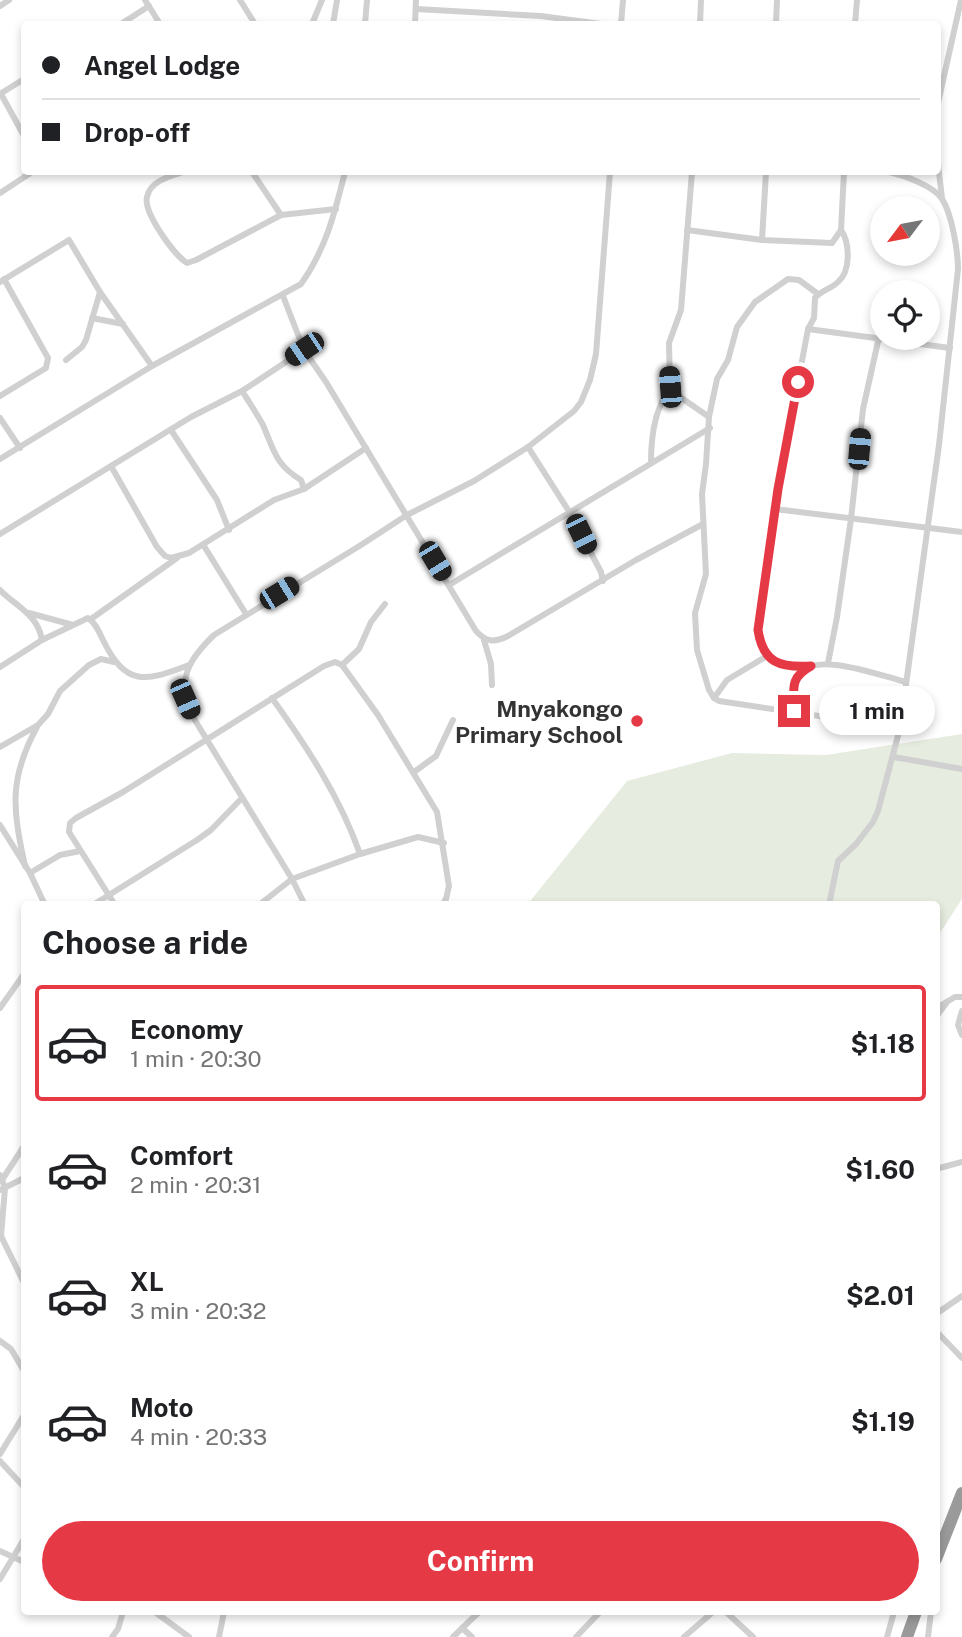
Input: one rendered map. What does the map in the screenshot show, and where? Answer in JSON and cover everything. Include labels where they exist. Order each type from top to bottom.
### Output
[{"type":"highway","points":[[940,1549],[962,1493]]},
{"type":"highway","points":[[907,1637],[915,1615]]},
{"type":"street","points":[[0,6],[9,0]]},
{"type":"street","points":[[240,0],[253,21]]},
{"type":"street","points":[[313,21],[322,0]]},
{"type":"street","points":[[334,21],[337,0]]},
{"type":"street","points":[[365,21],[367,0]]},
{"type":"street","points":[[415,21],[416,0]]},
{"type":"street","points":[[621,21],[623,0]]},
{"type":"street","points":[[700,21],[701,0]]},
{"type":"street","points":[[776,21],[777,0]]},
{"type":"street","points":[[855,21],[857,0]]},
{"type":"street","points":[[941,90],[961,0]]},
{"type":"street","points":[[125,21],[147,3],[158,21]]},
{"type":"street","points":[[416,9],[541,16],[578,21]]},
{"type":"street","points":[[540,21],[541,16]]},
{"type":"street","points":[[21,81],[0,94],[21,131]]},
{"type":"street","points":[[0,193],[27,175]]},
{"type":"street","points":[[176,175],[156,183],[146,202],[162,236],[187,263],[281,215],[336,209]]},
{"type":"street","points":[[254,175],[281,215]]},
{"type":"street","points":[[0,459],[152,366],[301,284],[315,264],[336,209],[344,175]]},
{"type":"street","points":[[303,901],[292,878],[206,740],[185,699],[184,681],[189,665],[200,648],[214,635],[407,514],[474,481],[528,447],[574,411],[590,380],[599,321],[610,175]]},
{"type":"street","points":[[651,463],[651,442],[659,412],[671,389],[670,342],[681,310],[692,175]]},
{"type":"street","points":[[762,240],[766,175]]},
{"type":"street","points":[[687,230],[762,240],[827,244],[836,240],[841,230],[844,175]]},
{"type":"street","points":[[904,175],[942,198]]},
{"type":"street","points":[[830,901],[838,861],[873,822],[894,757],[900,728],[950,348],[958,306],[957,246],[942,198],[939,175]]},
{"type":"street","points":[[841,230],[847,242],[846,270],[839,282],[815,298],[814,318],[808,329],[775,509],[758,630],[767,656],[783,665],[811,666],[828,663],[906,682]]},
{"type":"street","points":[[0,396],[46,368],[48,358],[2,280],[69,240],[100,292],[152,366]]},
{"type":"street","points":[[818,294],[799,280],[788,279],[755,302],[737,327],[728,360],[717,379],[709,417],[702,494],[706,573],[695,608],[697,650],[714,698],[743,706],[794,711],[900,728]]},
{"type":"street","points":[[66,360],[82,347],[100,292]]},
{"type":"street","points":[[282,296],[304,349],[407,514],[475,631],[484,639],[492,642],[500,640],[703,524]]},
{"type":"street","points":[[92,318],[123,324]]},
{"type":"street","points":[[953,331],[962,328]]},
{"type":"street","points":[[808,329],[870,336]]},
{"type":"street","points":[[940,346],[950,348]]},
{"type":"street","points":[[0,534],[191,417],[242,391],[304,349]]},
{"type":"street","points":[[828,663],[851,519],[863,409],[876,350]]},
{"type":"street","points":[[671,389],[709,417]]},
{"type":"street","points":[[242,391],[263,425],[285,470],[301,480],[304,489]]},
{"type":"street","points":[[0,418],[20,448]]},
{"type":"street","points":[[449,585],[710,428]]},
{"type":"street","points":[[171,430],[217,500],[229,530]]},
{"type":"street","points":[[528,447],[570,513],[601,572],[603,581]]},
{"type":"street","points":[[0,667],[42,640],[84,619],[91,619],[177,558],[204,546],[274,500],[304,489],[366,448]]},
{"type":"street","points":[[111,466],[157,547],[165,556],[177,558]]},
{"type":"street","points":[[775,509],[962,531]]},
{"type":"street","points":[[204,546],[246,614]]},
{"type":"street","points":[[0,590],[30,613],[73,625]]},
{"type":"street","points":[[342,665],[359,649],[368,628],[385,604]]},
{"type":"street","points":[[30,613],[41,629],[42,640]]},
{"type":"street","points":[[91,619],[114,662],[128,674],[167,674],[189,665]]},
{"type":"street","points":[[484,639],[491,663],[492,685]]},
{"type":"street","points":[[714,698],[727,680],[767,656]]},
{"type":"street","points":[[25,866],[16,827],[14,803],[22,754],[60,691],[72,678],[96,661],[102,659],[114,662]]},
{"type":"street","points":[[113,901],[69,832],[76,817],[124,792],[272,698],[335,662],[342,665],[414,772],[437,812],[449,886],[445,901]]},
{"type":"street","points":[[794,711],[794,682],[797,675],[811,666]]},
{"type":"street","points":[[167,674],[184,681]]},
{"type":"street","points":[[272,698],[339,802],[360,854]]},
{"type":"street","points":[[414,772],[436,756],[453,720]]},
{"type":"street","points":[[0,747],[38,725]]},
{"type":"street","points":[[894,757],[962,769]]},
{"type":"street","points":[[99,901],[211,830],[242,798]]},
{"type":"street","points":[[0,825],[44,901]]},
{"type":"street","points":[[264,901],[292,878],[360,854],[418,837],[444,843]]},
{"type":"street","points":[[30,873],[60,855],[80,850]]},
{"type":"street","points":[[0,1007],[21,978]]},
{"type":"street","points":[[940,1006],[962,997]]},
{"type":"street","points":[[940,1012],[948,1001]]},
{"type":"street","points":[[962,1011],[958,1025],[962,1035]]},
{"type":"street","points":[[21,1150],[1,1177],[1,1236],[21,1277]]},
{"type":"street","points":[[940,1168],[962,1162]]},
{"type":"street","points":[[3,1189],[21,1180]]},
{"type":"street","points":[[940,1311],[962,1296]]},
{"type":"street","points":[[940,1335],[962,1358]]},
{"type":"street","points":[[0,1342],[11,1349],[21,1366]]},
{"type":"street","points":[[0,1454],[21,1420]]},
{"type":"street","points":[[0,1461],[21,1484]]},
{"type":"street","points":[[0,1579],[21,1545]]},
{"type":"street","points":[[0,1550],[21,1561]]},
{"type":"street","points":[[112,1637],[118,1629],[122,1615]]},
{"type":"street","points":[[159,1615],[189,1637]]},
{"type":"street","points":[[219,1637],[223,1615]]},
{"type":"street","points":[[453,1637],[477,1615]]},
{"type":"street","points":[[576,1637],[597,1615]]},
{"type":"street","points":[[684,1637],[710,1615]]},
{"type":"street","points":[[729,1615],[753,1637]]},
{"type":"street","points":[[887,1637],[893,1615]]},
{"type":"street","points":[[928,1637],[931,1615]]},
{"type":"street","points":[[462,1628],[471,1637]]},
{"type":"shaded area","points":[[962,734],[962,899],[940,933],[940,901],[530,901],[627,781],[732,753],[826,755]]},
{"type":"place","name":"Mnyakongo Primary School","points":[[637,721]]},
{"type":"route","points":[[794,711],[794,682],[797,675],[811,666],[790,666],[771,660],[763,649],[758,630],[778,489],[798,382]]}]
